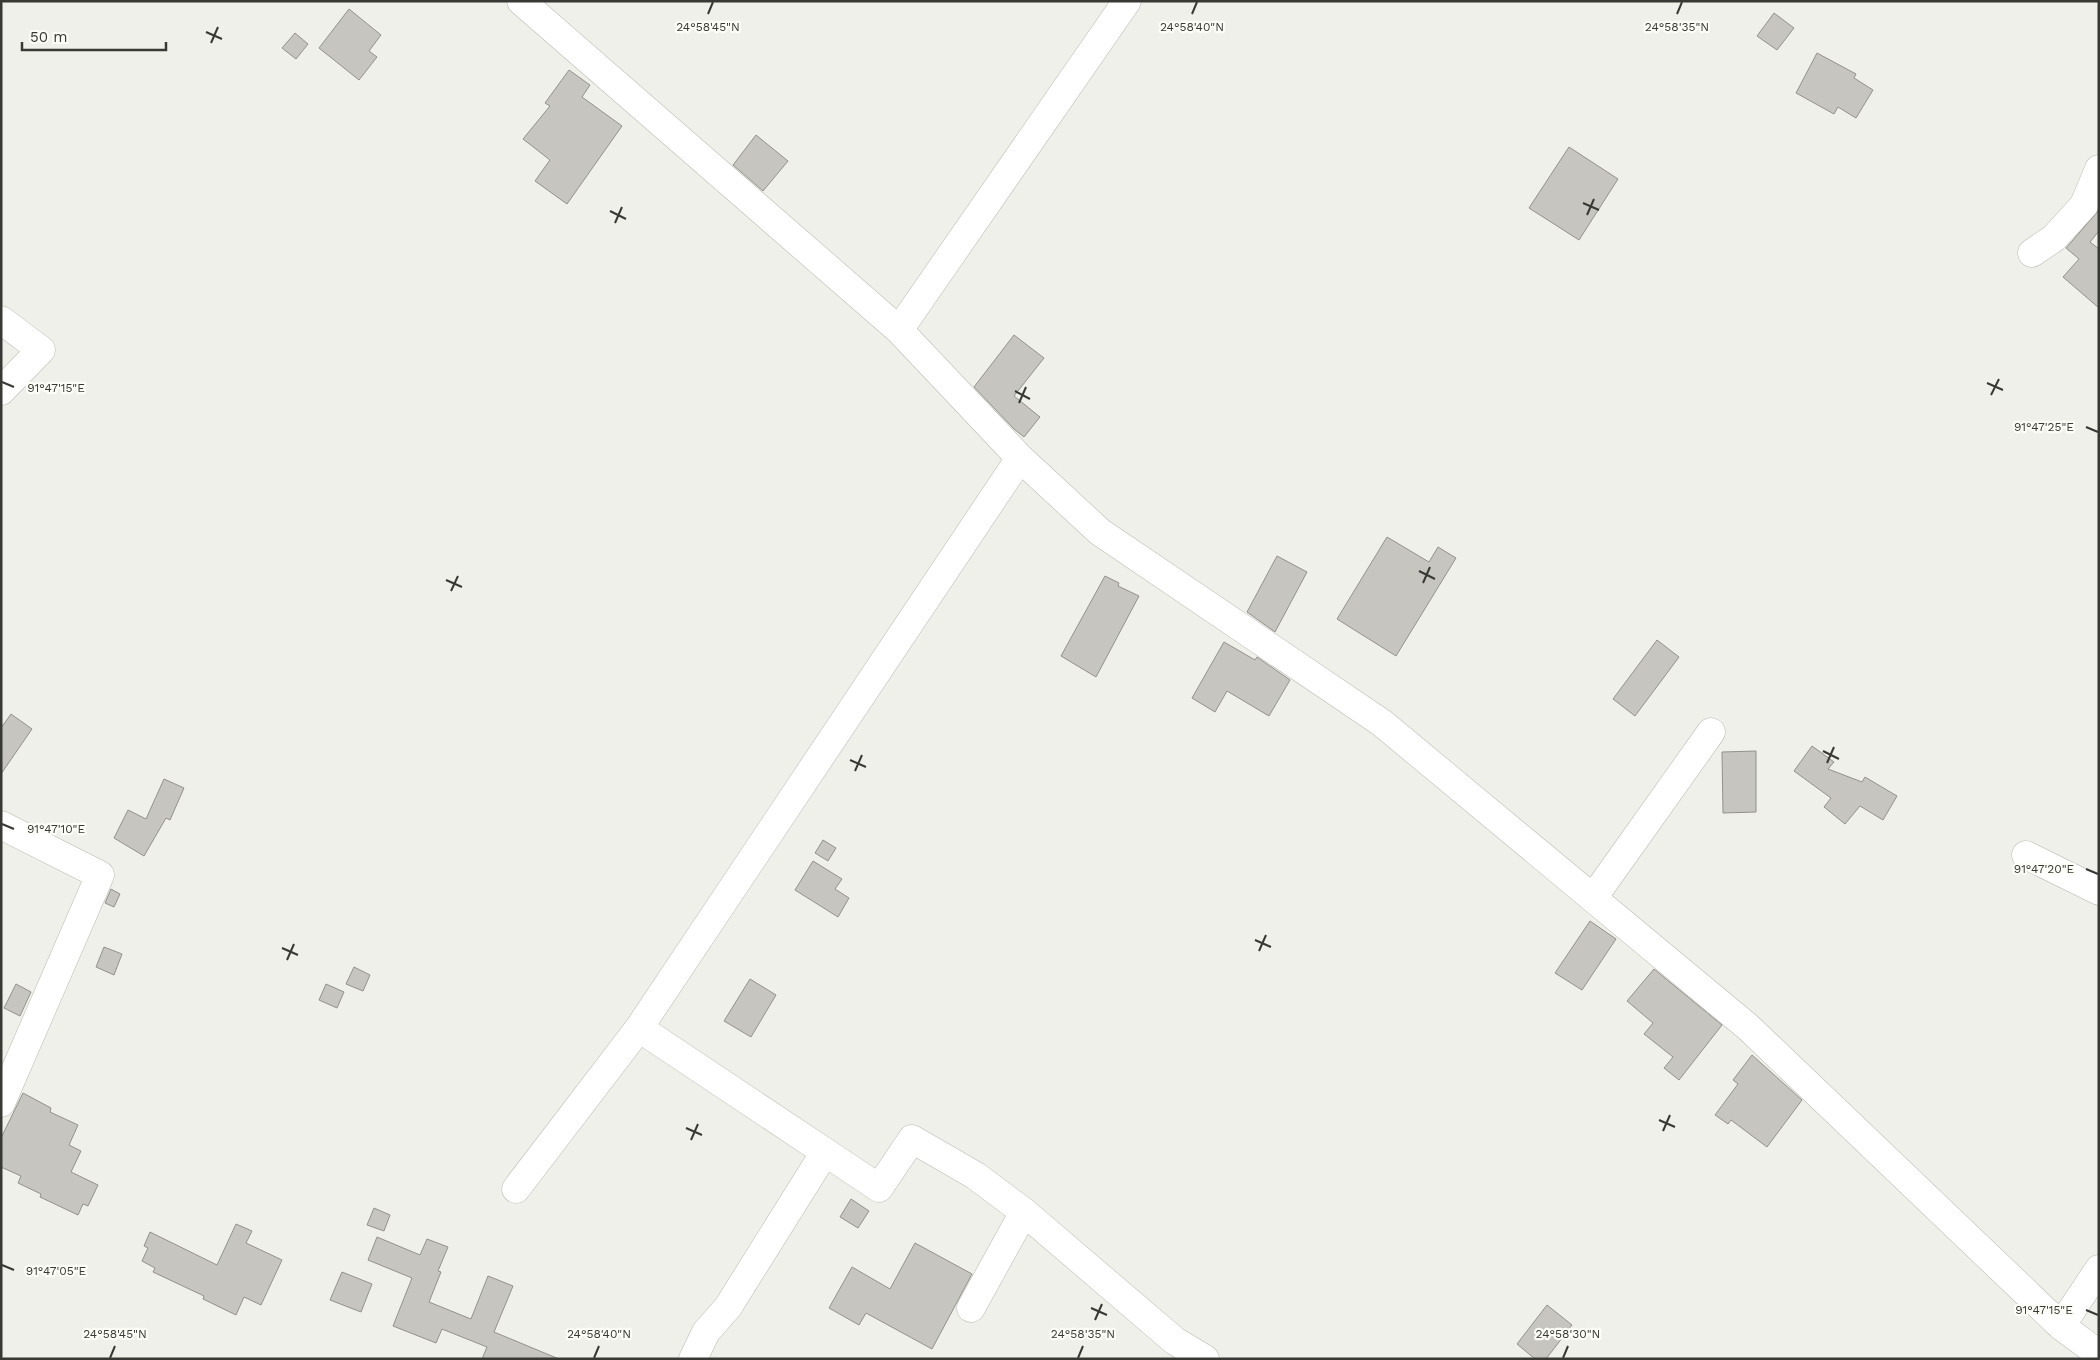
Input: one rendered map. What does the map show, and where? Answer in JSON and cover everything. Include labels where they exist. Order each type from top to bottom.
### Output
[{"type":"street","points":[[520,1],[899,330],[1020,458],[1100,532],[1382,722],[1748,1027],[2061,1326],[2099,1354]]},
{"type":"street","points":[[899,330],[1127,1]]},
{"type":"street","points":[[2032,253],[2054,238],[2084,205],[2099,170]]},
{"type":"street","points":[[1,320],[41,350],[1,391]]},
{"type":"street","points":[[516,1189],[639,1028],[1020,458]]},
{"type":"street","points":[[1593,898],[1711,732]]},
{"type":"street","points":[[1,825],[100,875],[1,1103]]},
{"type":"street","points":[[2026,856],[2099,891]]},
{"type":"street","points":[[639,1028],[879,1188],[912,1139],[976,1176],[1024,1212],[1175,1342],[1205,1359]]},
{"type":"street","points":[[693,1359],[706,1332],[728,1307],[825,1152]]},
{"type":"street","points":[[971,1308],[1024,1212]]},
{"type":"street","points":[[2061,1326],[2099,1269]]},
{"type":"building","points":[[349,9],[381,35],[369,51],[377,57],[359,80],[319,48]]},
{"type":"building","points":[[1774,13],[1794,28],[1777,50],[1757,36]]},
{"type":"building","points":[[295,33],[308,44],[296,59],[282,48]]},
{"type":"building","points":[[1817,53],[1856,74],[1854,78],[1873,90],[1856,118],[1838,107],[1834,114],[1796,93]]},
{"type":"building","points":[[569,70],[590,85],[582,97],[622,126],[567,204],[535,181],[550,160],[523,139],[550,106],[545,103]]},
{"type":"building","points":[[756,135],[788,161],[763,191],[733,165]]},
{"type":"building","points":[[1569,147],[1618,179],[1579,240],[1529,208]]},
{"type":"building","points":[[2099,210],[2099,231],[2090,242],[2099,249],[2099,308],[2063,277],[2079,259],[2066,248]]},
{"type":"building","points":[[1014,335],[1044,358],[1014,396],[1040,417],[1024,437],[974,387]]},
{"type":"building","points":[[1387,537],[1429,562],[1438,547],[1456,558],[1396,656],[1337,619]]},
{"type":"building","points":[[1277,556],[1307,572],[1275,632],[1247,612]]},
{"type":"building","points":[[1105,576],[1119,583],[1118,586],[1139,596],[1096,677],[1061,656]]},
{"type":"building","points":[[1657,640],[1679,657],[1635,716],[1613,699]]},
{"type":"building","points":[[1224,642],[1255,660],[1257,657],[1290,680],[1269,716],[1227,691],[1215,712],[1192,698]]},
{"type":"building","points":[[11,714],[32,729],[1,774],[1,728]]},
{"type":"building","points":[[1812,746],[1834,762],[1828,769],[1862,782],[1865,777],[1897,796],[1883,820],[1860,806],[1845,824],[1824,807],[1831,798],[1794,771]]},
{"type":"building","points":[[1756,751],[1756,812],[1723,813],[1722,752]]},
{"type":"building","points":[[164,779],[184,788],[170,820],[166,818],[144,856],[114,838],[128,810],[146,819]]},
{"type":"building","points":[[823,840],[836,848],[828,861],[815,853]]},
{"type":"building","points":[[813,861],[842,879],[835,889],[849,898],[838,917],[795,890]]},
{"type":"building","points":[[111,889],[120,894],[114,907],[105,903]]},
{"type":"building","points":[[1590,921],[1616,939],[1582,990],[1555,973]]},
{"type":"building","points":[[104,947],[122,954],[114,975],[96,967]]},
{"type":"building","points":[[354,967],[370,975],[363,991],[346,984]]},
{"type":"building","points":[[1654,969],[1722,1025],[1679,1080],[1664,1068],[1673,1057],[1644,1034],[1653,1023],[1627,1001]]},
{"type":"building","points":[[750,979],[776,995],[751,1037],[724,1021]]},
{"type":"building","points":[[16,984],[31,992],[20,1016],[4,1008]]},
{"type":"building","points":[[326,984],[344,992],[337,1008],[319,1000]]},
{"type":"building","points":[[1752,1055],[1802,1100],[1767,1147],[1731,1120],[1728,1124],[1715,1115],[1738,1084],[1733,1080]]},
{"type":"building","points":[[23,1093],[51,1108],[50,1112],[78,1125],[69,1145],[81,1151],[71,1172],[98,1185],[88,1206],[83,1204],[78,1215],[40,1197],[41,1194],[18,1183],[21,1176],[1,1167],[1,1138]]},
{"type":"building","points":[[851,1199],[869,1211],[858,1228],[840,1217]]},
{"type":"building","points":[[374,1208],[390,1215],[384,1231],[367,1225]]},
{"type":"building","points":[[236,1224],[252,1231],[246,1243],[282,1260],[261,1305],[244,1297],[236,1315],[203,1299],[204,1296],[153,1272],[155,1268],[142,1261],[148,1248],[144,1246],[150,1232],[217,1265]]},
{"type":"building","points":[[377,1237],[420,1255],[427,1239],[448,1247],[438,1271],[441,1272],[429,1302],[471,1319],[488,1276],[513,1286],[494,1332],[559,1359],[482,1359],[487,1347],[442,1329],[436,1343],[393,1326],[412,1278],[368,1260]]},
{"type":"building","points":[[915,1243],[972,1274],[932,1349],[866,1313],[859,1325],[829,1308],[852,1267],[890,1289]]},
{"type":"building","points":[[342,1272],[372,1284],[361,1312],[330,1300]]},
{"type":"building","points":[[1547,1305],[1572,1325],[1546,1359],[1535,1359],[1517,1344]]}]
